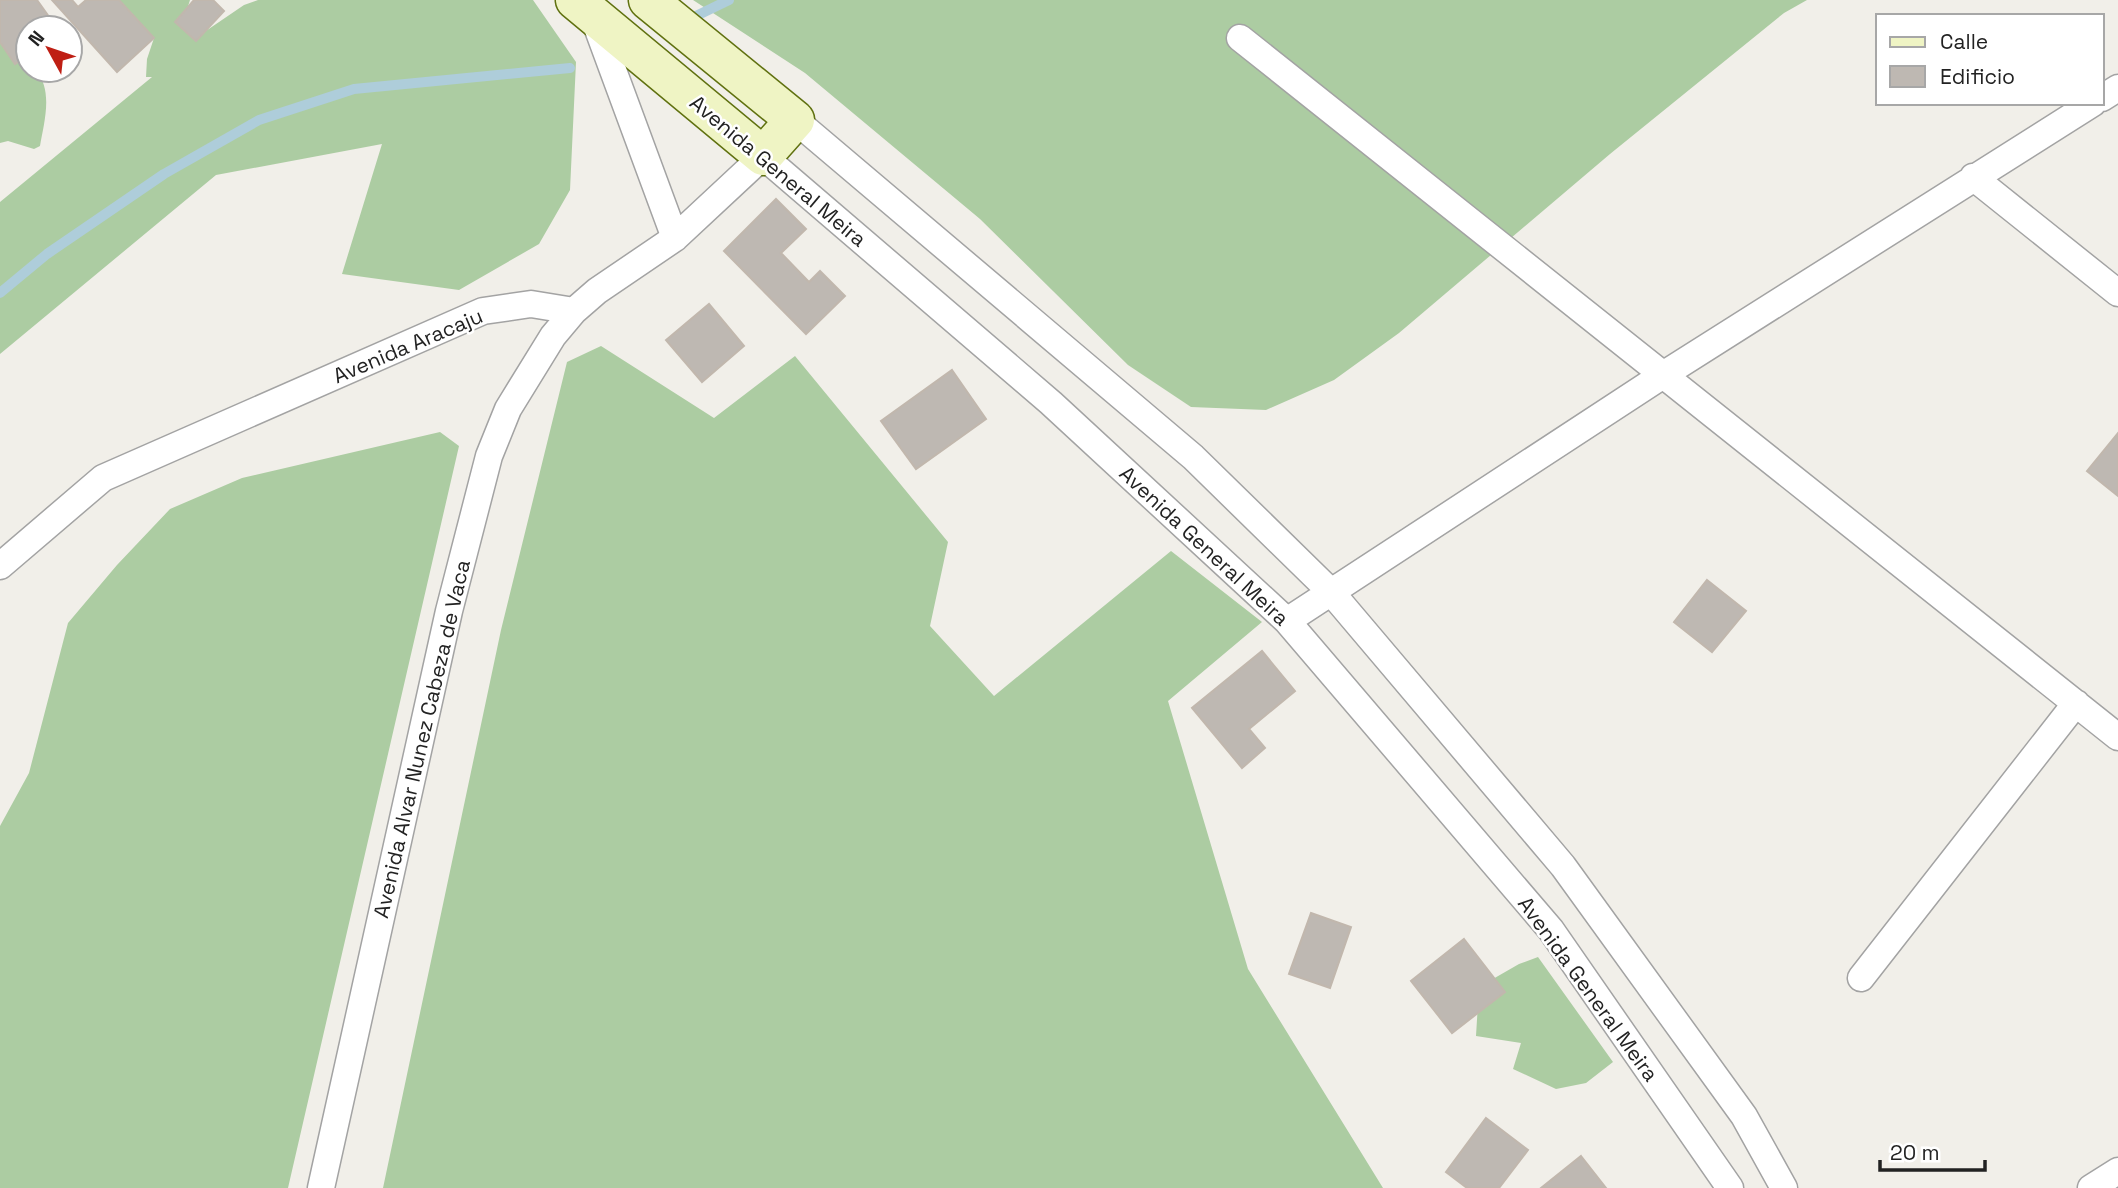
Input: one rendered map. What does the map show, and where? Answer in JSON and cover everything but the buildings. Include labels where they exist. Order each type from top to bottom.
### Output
[{"type":"main road","points":[[648,0],[795,120],[763,156]]},
{"type":"main road","name":"Avenida General Meira","points":[[583,7],[763,156]]},
{"type":"street","points":[[583,7],[675,238]]},
{"type":"street","points":[[1240,38],[2118,737]]},
{"type":"street","points":[[1287,621],[1663,376],[2090,105]]},
{"type":"street","points":[[795,120],[1194,457],[1331,592],[1563,866],[1744,1116],[1784,1188]]},
{"type":"street","points":[[574,312],[597,291],[675,238],[763,156]]},
{"type":"street","name":"Avenida General Meira","points":[[763,156],[1051,403],[1287,621],[1551,930],[1730,1188]]},
{"type":"street","points":[[1973,177],[2118,293]]},
{"type":"street","name":"Avenida Aracaju","points":[[0,566],[103,478],[483,312],[531,304],[574,312]]},
{"type":"street","name":"Avenida Alvar Nunez Cabeza de Vaca","points":[[321,1188],[449,611],[489,456],[508,408],[553,335],[574,312]]},
{"type":"street","points":[[1861,978],[2076,703]]},
{"type":"street","points":[[2091,1188],[2118,1171]]},
{"type":"green space","points":[[88,0],[190,0],[184,19],[194,39],[244,5],[258,0],[533,0],[576,62],[570,190],[539,244],[459,290],[342,274],[382,144],[216,175],[0,354],[0,202],[152,77],[146,77],[147,59],[154,38],[114,4]]},
{"type":"green space","points":[[693,0],[1807,0],[1784,13],[1610,154],[1399,333],[1334,380],[1266,410],[1191,407],[1128,365],[980,219],[805,73]]},
{"type":"green space","points":[[0,37],[14,50],[14,84],[43,84],[46,106],[40,146],[34,149],[8,141],[0,143]]},
{"type":"green space","points":[[601,346],[714,418],[795,356],[948,542],[930,626],[994,696],[1171,551],[1262,622],[1168,701],[1248,969],[1383,1188],[383,1188],[501,630],[567,362]]},
{"type":"green space","points":[[440,432],[459,446],[288,1188],[0,1188],[0,826],[29,773],[68,623],[117,565],[170,509],[242,478]]},
{"type":"green space","points":[[1538,957],[1613,1062],[1586,1083],[1556,1089],[1513,1069],[1521,1043],[1476,1036],[1479,987],[1519,964]]},
{"type":"waterway","points":[[696,16],[729,0]]},
{"type":"waterway","points":[[0,293],[47,254],[164,174],[259,120],[354,89],[570,68]]}]
